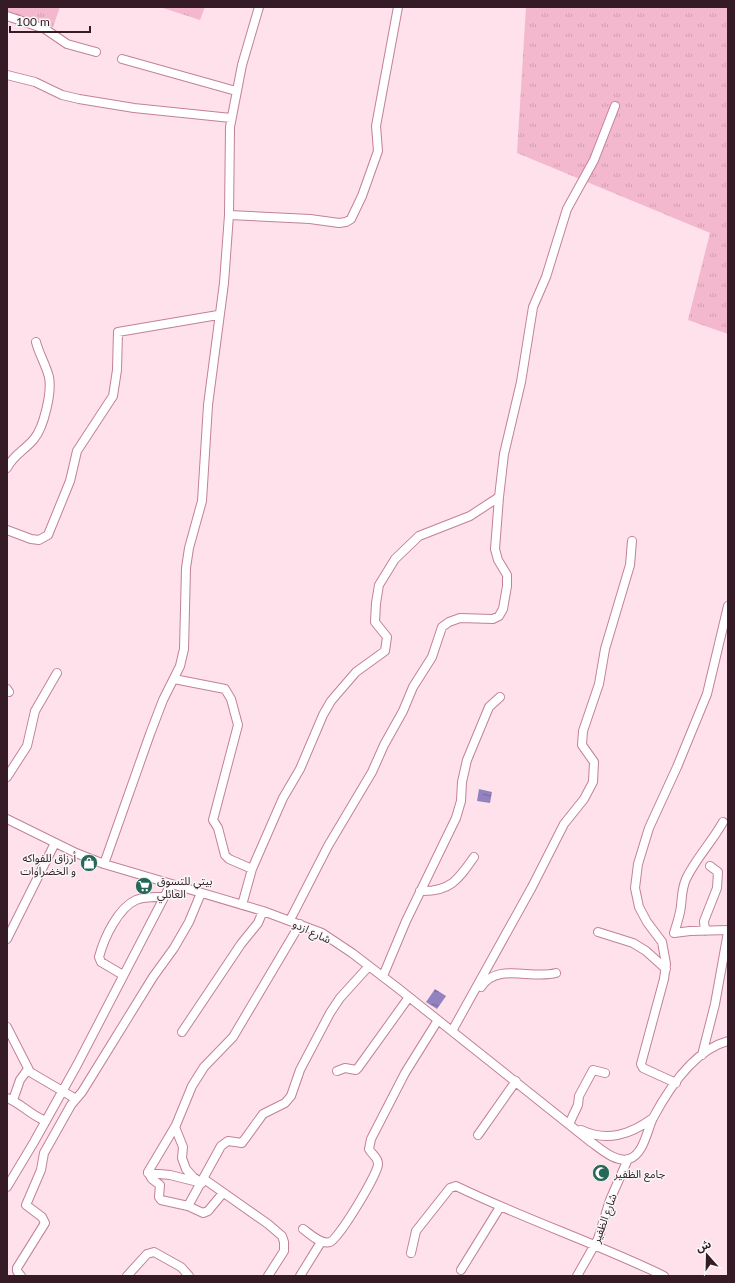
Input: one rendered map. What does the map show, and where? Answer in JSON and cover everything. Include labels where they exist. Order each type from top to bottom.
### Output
[{"type":"street","points":[[104,864],[150,734],[163,700],[174,679],[184,650],[186,568],[189,548],[202,501],[208,405],[218,315],[224,283],[229,215],[229,144],[231,118],[236,91],[259,7]]},
{"type":"street","points":[[229,215],[310,219],[339,224],[351,219],[362,196],[378,151],[376,126],[398,7]]},
{"type":"street","points":[[7,16],[45,29],[67,44],[96,52]]},
{"type":"street","points":[[122,59],[236,91]]},
{"type":"street","points":[[7,75],[35,82],[62,95],[79,99],[134,108],[231,118]]},
{"type":"street","points":[[290,920],[328,846],[372,772],[384,745],[403,711],[412,687],[432,657],[442,627],[449,622],[460,618],[493,619],[499,616],[503,609],[508,586],[507,575],[498,560],[495,549],[499,496],[504,454],[521,382],[533,307],[546,277],[567,210],[594,160],[615,106]]},
{"type":"street","points":[[7,530],[35,539],[44,538],[48,535],[70,481],[77,451],[113,396],[117,370],[118,332],[218,315]]},
{"type":"street","points":[[7,468],[12,458],[35,438],[44,419],[49,381],[36,342]]},
{"type":"street","points":[[242,905],[252,869],[283,798],[300,769],[331,702],[356,672],[385,652],[387,637],[378,627],[375,619],[379,585],[385,573],[407,545],[419,536],[470,516],[499,496]]},
{"type":"street","points":[[453,1028],[532,887],[564,824],[584,799],[593,782],[594,762],[582,745],[583,731],[599,684],[605,649],[630,565],[632,541]]},
{"type":"street","points":[[676,1083],[643,1068],[641,1064],[666,969],[666,954],[662,942],[644,918],[636,899],[635,888],[638,864],[649,828],[678,767],[707,694],[728,606]]},
{"type":"street","points":[[7,777],[27,746],[35,711],[57,673]]},
{"type":"street","points":[[174,679],[224,689],[231,699],[237,714],[238,725],[213,820],[220,833],[225,855],[229,859],[252,869]]},
{"type":"street","points":[[383,976],[420,891],[456,818],[461,801],[462,782],[467,760],[486,712],[500,697]]},
{"type":"street","name":"شارع ازدو","points":[[7,820],[104,864],[290,920],[331,938],[383,976],[438,1020],[453,1028],[571,1125]]},
{"type":"street","points":[[702,1055],[724,968],[728,931],[674,933],[681,905],[681,892],[686,879],[702,851],[711,843],[723,822]]},
{"type":"street","points":[[7,939],[55,843]]},
{"type":"street","points":[[420,891],[434,892],[447,887],[467,867],[474,857]]},
{"type":"street","points":[[705,931],[704,921],[717,888],[718,872],[710,866]]},
{"type":"street","points":[[7,1187],[62,1091],[172,884]]},
{"type":"street","points":[[21,1276],[17,1271],[17,1268],[44,1224],[42,1217],[27,1208],[26,1202],[41,1170],[44,1153],[76,1099],[82,1092],[154,977],[174,948],[189,922],[201,893]]},
{"type":"street","points":[[123,975],[101,962],[99,957],[111,931],[129,904],[138,899],[164,897]]},
{"type":"street","points":[[182,1032],[241,944],[258,923],[263,912]]},
{"type":"street","points":[[148,1173],[175,1127],[192,1086],[204,1067],[233,1036],[300,924]]},
{"type":"street","points":[[598,932],[633,943],[666,969]]},
{"type":"street","points":[[188,1206],[224,1143],[233,1141],[242,1143],[263,1114],[285,1103],[291,1096],[296,1086],[300,1070],[330,1013],[340,998],[369,966]]},
{"type":"street","points":[[453,1028],[459,1026],[486,980],[490,976],[508,974],[541,976],[556,973]]},
{"type":"street","points":[[337,1071],[345,1068],[356,1070],[358,1068],[409,997]]},
{"type":"street","points":[[303,1229],[321,1242],[330,1242],[337,1237],[374,1177],[378,1163],[377,1158],[369,1149],[371,1139],[405,1073],[438,1020]]},
{"type":"street","points":[[7,1027],[32,1074],[76,1099]]},
{"type":"street","points":[[571,1125],[609,1154],[619,1159],[628,1159],[634,1156],[641,1146],[653,1118],[676,1083],[702,1055],[715,1046],[728,1041]]},
{"type":"street","points":[[28,1069],[20,1080],[10,1099],[36,1117],[46,1120]]},
{"type":"street","points":[[571,1125],[580,1096],[592,1070],[605,1073]]},
{"type":"street","points":[[478,1136],[516,1081]]},
{"type":"street","points":[[571,1125],[592,1135],[611,1137],[632,1131],[653,1118]]},
{"type":"street","points":[[175,1127],[183,1147],[182,1158],[186,1169],[192,1177],[223,1192],[268,1224],[283,1239],[285,1248],[283,1253],[268,1276]]},
{"type":"street","name":"شارع الظفير","points":[[577,1276],[601,1232],[610,1200],[628,1159]]},
{"type":"street","points":[[148,1173],[203,1181]]},
{"type":"street","points":[[148,1173],[160,1185],[159,1197],[161,1200],[188,1206],[206,1213],[223,1192]]},
{"type":"street","points":[[411,1253],[416,1231],[453,1186],[456,1186],[500,1207],[630,1259],[664,1276]]},
{"type":"street","points":[[461,1270],[500,1207]]},
{"type":"street","points":[[300,1276],[321,1242]]},
{"type":"street","points":[[127,1276],[147,1254],[154,1252],[181,1267],[189,1276]]},
{"type":"green space","points":[[7,7],[60,7],[53,27],[7,12]]},
{"type":"green space","points":[[160,7],[205,7],[200,20]]},
{"type":"green space","points":[[526,7],[728,7],[728,334],[688,320],[710,233],[517,153]]},
{"type":"water","points":[[479,789],[492,792],[490,803],[477,801]]},
{"type":"water","points":[[435,989],[446,996],[437,1009],[426,1002]]},
{"type":"place","name":"أرزاق للفواكه و الخضراوات","points":[[89,863]]},
{"type":"place","name":"بيتي للتسوق العائلي","points":[[144,886]]},
{"type":"place","name":"جامع الظفير","points":[[601,1173]]}]
